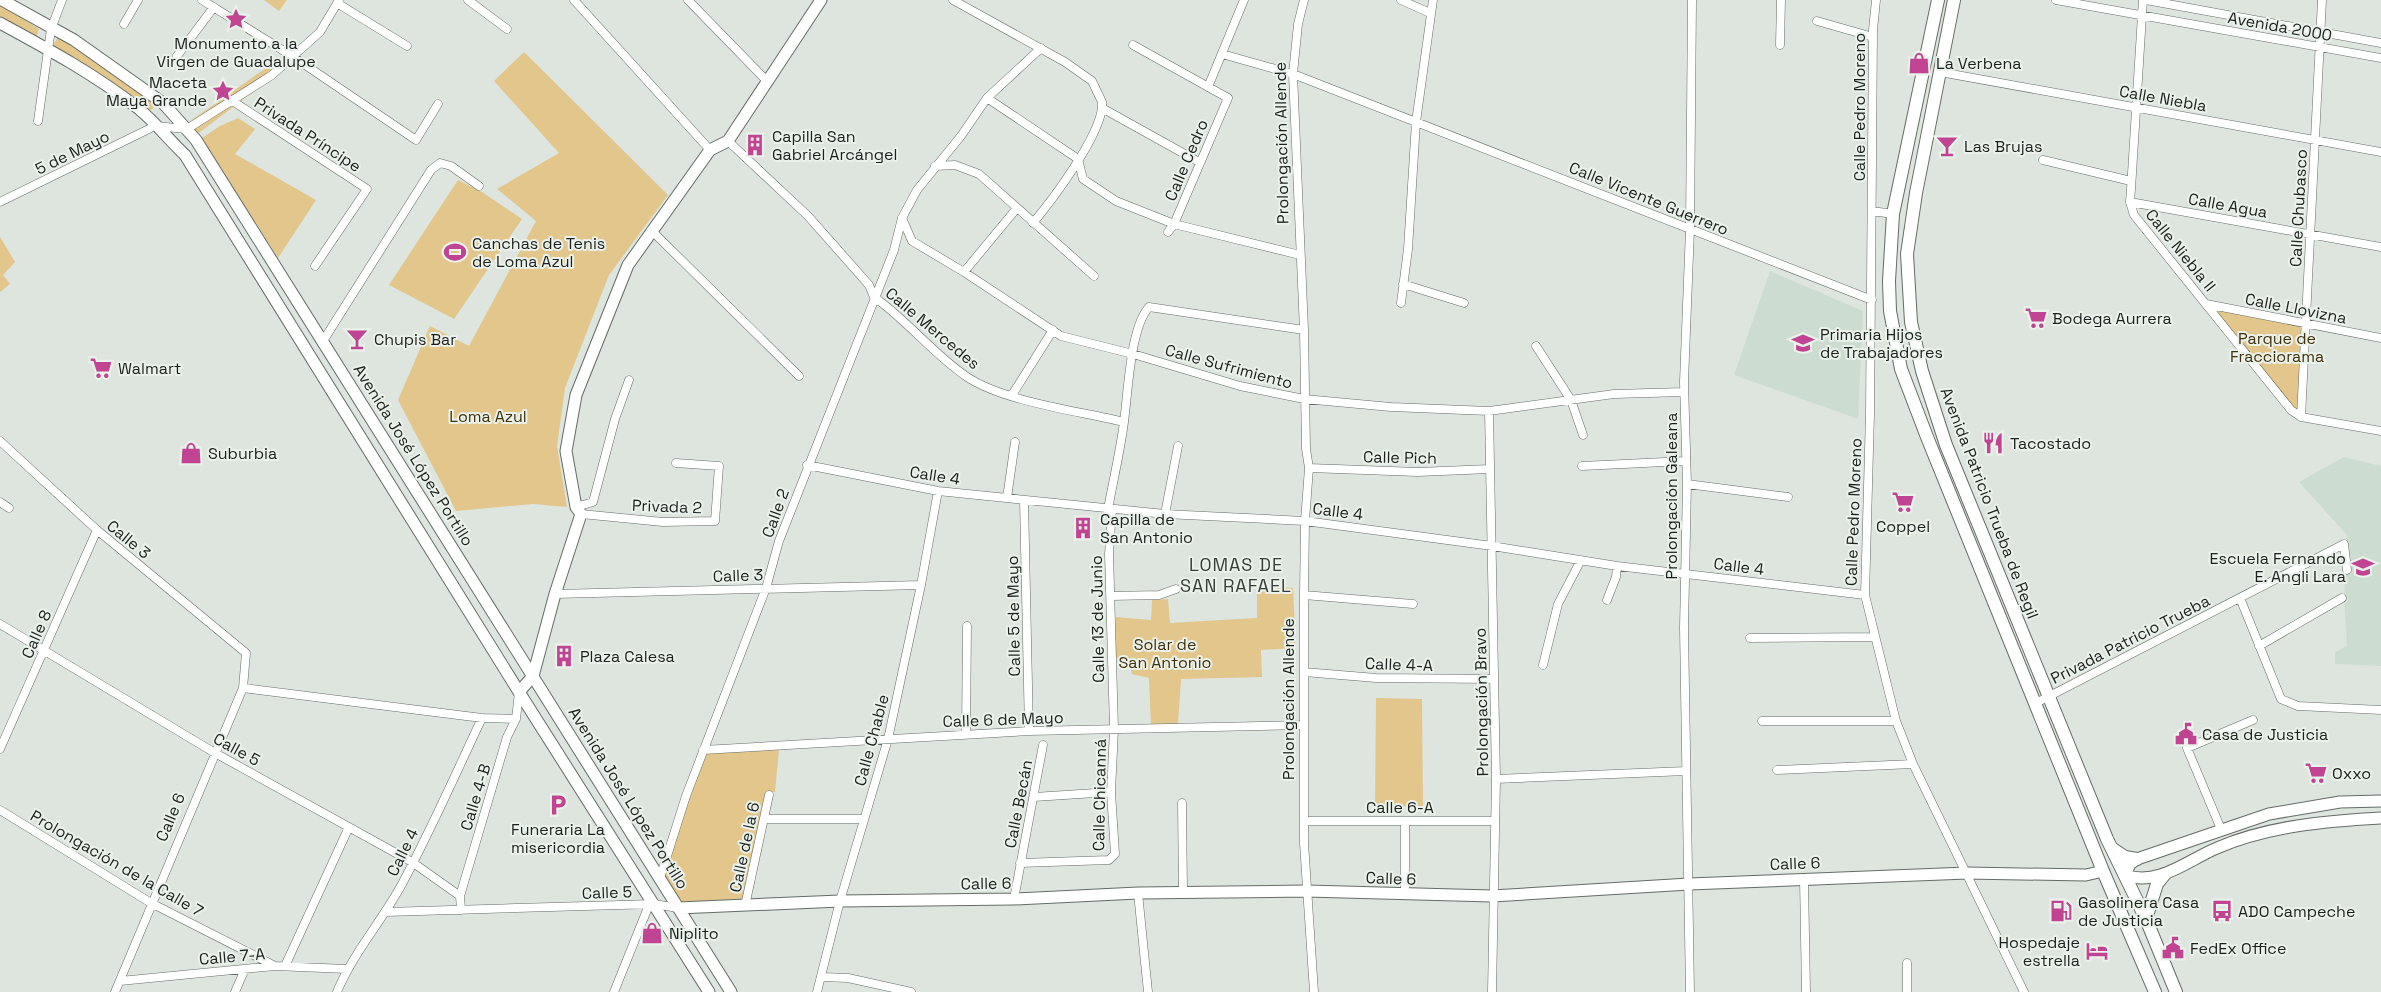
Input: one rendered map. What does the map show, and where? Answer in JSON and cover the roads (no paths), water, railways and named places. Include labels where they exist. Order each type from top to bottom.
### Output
[{"type":"main road","name":"Avenida Patricio Trueba de Regil","points":[[1938,0],[1893,214],[1888,281],[1890,311],[1901,369],[1930,446],[2103,871],[2155,992]]},
{"type":"main road","name":"Avenida Patricio Trueba de Regil","points":[[1954,0],[1916,193],[1907,254],[1911,322],[1922,371],[1946,445],[2111,848],[2146,919],[2176,992]]},
{"type":"main road","points":[[2111,848],[2125,857],[2137,859]]},
{"type":"main road","points":[[2103,871],[2110,866],[2112,858],[2111,848]]},
{"type":"main road","points":[[2103,871],[2125,875],[2119,891],[2120,908]]},
{"type":"main road","points":[[2146,919],[2157,884],[2165,874]]},
{"type":"street","name":"Avenida José López Portillo","points":[[2,0],[51,29],[74,40],[163,103],[196,140],[731,992]]},
{"type":"street","points":[[38,121],[47,49],[51,29],[62,0]]},
{"type":"street","points":[[124,24],[138,0]]},
{"type":"street","points":[[202,0],[292,56],[416,140],[438,104]]},
{"type":"street","points":[[468,0],[507,28]]},
{"type":"street","points":[[574,0],[710,150]]},
{"type":"street","points":[[688,0],[767,80]]},
{"type":"street","points":[[519,692],[533,676],[578,510],[566,451],[576,395],[628,265],[651,230],[710,150],[728,141],[821,0]]},
{"type":"street","points":[[953,0],[1066,62],[1092,81],[1102,102],[1100,120],[1078,159],[1055,197],[1033,223]]},
{"type":"street","points":[[1133,45],[1208,87],[1244,0]]},
{"type":"street","name":"Prolongación Allende","points":[[1304,0],[1298,24],[1293,74],[1304,330],[1304,400],[1306,449],[1309,468],[1305,521],[1304,724],[1307,892],[1314,992]]},
{"type":"street","points":[[1401,0],[1430,13]]},
{"type":"street","points":[[1401,303],[1416,122],[1430,13],[1434,0]]},
{"type":"street","name":"Prolongación Galeana","points":[[1690,992],[1684,574],[1687,484],[1684,392],[1690,229],[1692,0]]},
{"type":"street","points":[[1780,0],[1780,45]]},
{"type":"street","name":"Calle Pedro Moreno","points":[[1876,0],[1873,37],[1872,300],[1865,595],[1896,721],[1912,764],[1967,872],[2024,992]]},
{"type":"street","name":"Avenida 2000","points":[[2056,0],[2143,6],[2321,32],[2381,43]]},
{"type":"street","name":"Calle Chubasco","points":[[2301,417],[2322,0]]},
{"type":"street","points":[[155,126],[186,129],[272,74],[320,32],[338,1],[407,46]]},
{"type":"street","name":"Avenida 2000","points":[[2143,6],[2320,47],[2381,58]]},
{"type":"street","name":"Calle Niebla II","points":[[2143,6],[2130,202],[2134,215],[2291,410],[2301,417]]},
{"type":"street","points":[[177,56],[214,7]]},
{"type":"street","points":[[1817,21],[1873,37]]},
{"type":"street","points":[[0,22],[109,87],[141,111],[185,155],[519,692],[709,992]]},
{"type":"street","name":"Calle 2","points":[[660,878],[686,796],[766,588],[779,541],[807,466],[894,250],[902,218],[917,190],[961,136],[987,98],[1042,48]]},
{"type":"street","name":"Calle Vicente Guerrero","points":[[1222,54],[1293,74],[1872,300]]},
{"type":"street","name":"Calle Niebla","points":[[1940,72],[2381,152]]},
{"type":"street","name":"Calle Cedro","points":[[1168,232],[1174,224],[1228,98],[1208,87]]},
{"type":"street","points":[[987,98],[1078,159]]},
{"type":"street","name":"Privada Príncipe","points":[[231,100],[367,189],[315,266]]},
{"type":"street","points":[[1102,108],[1200,162]]},
{"type":"street","name":"5 de Mayo","points":[[0,202],[155,126]]},
{"type":"street","name":"Calle Mercedes","points":[[728,141],[808,216],[868,285],[874,297],[968,378],[1012,395],[1124,422]]},
{"type":"street","name":"Prolongación Allende","points":[[1078,159],[1083,180],[1116,200],[1174,224],[1300,255]]},
{"type":"street","points":[[2044,160],[2131,180]]},
{"type":"street","points":[[323,341],[432,170],[440,163],[451,166],[479,186]]},
{"type":"street","points":[[935,166],[955,165],[978,174],[1094,276]]},
{"type":"street","name":"Calle Agua","points":[[2130,202],[2381,247]]},
{"type":"street","points":[[964,272],[1017,208]]},
{"type":"street","points":[[1872,211],[1893,214]]},
{"type":"street","name":"Calle Sufrimiento","points":[[902,218],[912,241],[964,272],[1061,336],[1133,354],[1240,386],[1304,400],[1392,407],[1489,411],[1614,394],[1684,392]]},
{"type":"street","points":[[651,230],[799,376]]},
{"type":"street","points":[[1403,284],[1464,303]]},
{"type":"street","name":"Calle Llovizna","points":[[2206,304],[2381,338]]},
{"type":"street","name":"Calle 13 de Junio","points":[[1114,729],[1109,554],[1110,509],[1133,354],[1143,314],[1149,307],[1304,330]]},
{"type":"street","points":[[1012,395],[1053,330]]},
{"type":"street","points":[[1536,346],[1571,400],[1583,435]]},
{"type":"street","points":[[578,510],[593,502],[615,419],[629,380]]},
{"type":"street","name":"Prolongación Bravo","points":[[1489,411],[1496,779],[1492,896],[1492,992]]},
{"type":"street","points":[[2301,417],[2381,431]]},
{"type":"street","name":"Calle 3","points":[[0,441],[97,530],[246,653]]},
{"type":"street","points":[[1007,498],[1015,442]]},
{"type":"street","points":[[1165,514],[1178,446]]},
{"type":"street","points":[[1582,466],[1686,461]]},
{"type":"street","name":"Privada 2","points":[[578,510],[663,522],[715,520],[719,466],[676,463]]},
{"type":"street","name":"Calle 4","points":[[807,466],[938,491],[1165,514],[1305,521],[1492,546],[1617,566],[1865,595]]},
{"type":"street","name":"Calle Pich","points":[[1309,468],[1418,472],[1490,470]]},
{"type":"street","points":[[1687,484],[1788,497]]},
{"type":"street","name":"Calle Chable","points":[[817,992],[840,901],[888,739],[921,585],[938,491]]},
{"type":"street","name":"Calle 5 de Mayo","points":[[1024,500],[1029,731]]},
{"type":"street","points":[[0,502],[9,508]]},
{"type":"street","name":"Calle 8","points":[[0,749],[97,530]]},
{"type":"street","name":"Privada Patricio Trueba","points":[[2036,703],[2344,544],[2347,570]]},
{"type":"street","points":[[1543,665],[1558,604],[1581,560]]},
{"type":"street","points":[[1607,600],[1616,577],[1617,566]]},
{"type":"street","name":"Calle 3","points":[[555,594],[921,585]]},
{"type":"street","points":[[1110,596],[1159,595],[1176,589]]},
{"type":"street","points":[[1304,595],[1413,604]]},
{"type":"street","points":[[2240,598],[2281,699],[2298,706],[2381,710]]},
{"type":"street","points":[[2259,646],[2342,598]]},
{"type":"street","name":"Calle 5","points":[[0,624],[215,753],[412,862],[460,896]]},
{"type":"street","points":[[966,734],[967,626]]},
{"type":"street","points":[[1750,638],[1875,637]]},
{"type":"street","name":"Calle 6","points":[[115,992],[151,903],[244,688],[246,653]]},
{"type":"street","name":"Calle 4-A","points":[[1304,672],[1376,678],[1494,679]]},
{"type":"street","points":[[244,688],[482,718],[516,719]]},
{"type":"street","name":"Calle 4-B","points":[[460,910],[460,896],[507,737],[516,719],[519,692]]},
{"type":"street","name":"Calle 4","points":[[337,992],[346,969],[386,912],[482,718]]},
{"type":"street","points":[[2221,829],[2187,748],[2253,720]]},
{"type":"street","points":[[1762,721],[1896,721]]},
{"type":"street","name":"Calle 6 de Mayo","points":[[703,750],[1029,731],[1304,724]]},
{"type":"street","name":"Calle Chicanná","points":[[1020,863],[1109,860],[1115,854],[1112,792],[1114,729]]},
{"type":"street","name":"Calle Becán","points":[[1014,898],[1043,745]]},
{"type":"street","points":[[1777,770],[1912,764]]},
{"type":"street","points":[[1496,779],[1686,771]]},
{"type":"street","points":[[1034,797],[1112,792]]},
{"type":"street","name":"Calle de la 6","points":[[745,906],[766,819],[769,795]]},
{"type":"street","points":[[2381,801],[2340,802],[2269,814],[2137,859],[2130,864],[2125,875],[2142,879],[2165,874],[2216,848],[2279,829],[2336,820],[2381,818]]},
{"type":"street","points":[[1182,803],[1183,892]]},
{"type":"street","name":"Prolongación de la Calle 7","points":[[0,810],[151,903],[275,966]]},
{"type":"street","points":[[766,819],[864,819]]},
{"type":"street","name":"Calle 6-A","points":[[1305,821],[1495,821]]},
{"type":"street","points":[[1405,821],[1405,894]]},
{"type":"street","points":[[285,966],[349,827]]},
{"type":"street","points":[[2209,833],[2216,848]]},
{"type":"street","name":"Calle 6","points":[[678,908],[840,901],[1014,898],[1183,892],[1307,892],[1492,896],[1689,884],[1967,872],[2076,875],[2103,871]]},
{"type":"street","points":[[1804,879],[1806,992]]},
{"type":"street","points":[[1138,893],[1148,992]]},
{"type":"street","points":[[614,992],[652,904]]},
{"type":"street","name":"Calle 5","points":[[386,912],[652,904],[678,908]]},
{"type":"street","points":[[1907,963],[1907,992]]},
{"type":"street","name":"Calle 7-A","points":[[120,981],[275,966],[346,969]]},
{"type":"street","points":[[235,992],[245,969]]},
{"type":"street","points":[[822,977],[848,978],[911,992]]},
{"type":"street","points":[[871,992],[874,984]]},
{"type":"place","name":"Monumento a la Virgen de Guadalupe","points":[[236,19]]},
{"type":"place","name":"La Verbena","points":[[1919,63]]},
{"type":"place","name":"Maceta Maya Grande","points":[[223,91]]},
{"type":"place","name":"Capilla San Gabriel Arcángel","points":[[755,145]]},
{"type":"place","name":"Las Brujas","points":[[1947,146]]},
{"type":"place","name":"Canchas de Tenis de Loma Azul","points":[[455,252]]},
{"type":"place","name":"Bodega Aurrera","points":[[2036,318]]},
{"type":"place","name":"Chupis Bar","points":[[357,339]]},
{"type":"place","name":"Primaria Hijos de Trabajadores","points":[[1803,343]]},
{"type":"place","name":"Walmart","points":[[101,368]]},
{"type":"place","name":"Tacostado","points":[[1993,443]]},
{"type":"place","name":"Suburbia","points":[[191,453]]},
{"type":"place","name":"Coppel","points":[[1903,502]]},
{"type":"place","name":"Capilla de San Antonio","points":[[1083,528]]},
{"type":"place","name":"Escuela Fernando E. Angli Lara","points":[[2363,567]]},
{"type":"place","name":"Plaza Calesa","points":[[564,656]]},
{"type":"place","name":"Casa de Justicia","points":[[2186,734]]},
{"type":"place","name":"Oxxo","points":[[2316,773]]},
{"type":"place","name":"Funeraria La misericordia","points":[[558,805]]},
{"type":"place","name":"Gasolinera Casa de Justicia","points":[[2061,911]]},
{"type":"place","name":"ADO Campeche","points":[[2222,911]]},
{"type":"place","name":"Niplito","points":[[652,933]]},
{"type":"place","name":"FedEx Office","points":[[2173,948]]},
{"type":"place","name":"Hospedaje estrella","points":[[2097,951]]},
{"type":"district","name":"LOMAS DE SAN RAFAEL","points":[[1236,575]]},
{"type":"park label","name":"Parque de Fracciorama","points":[[2277,347]]},
{"type":"park label","name":"Loma Azul","points":[[488,416]]},
{"type":"park label","name":"Solar de San Antonio","points":[[1165,653]]}]
